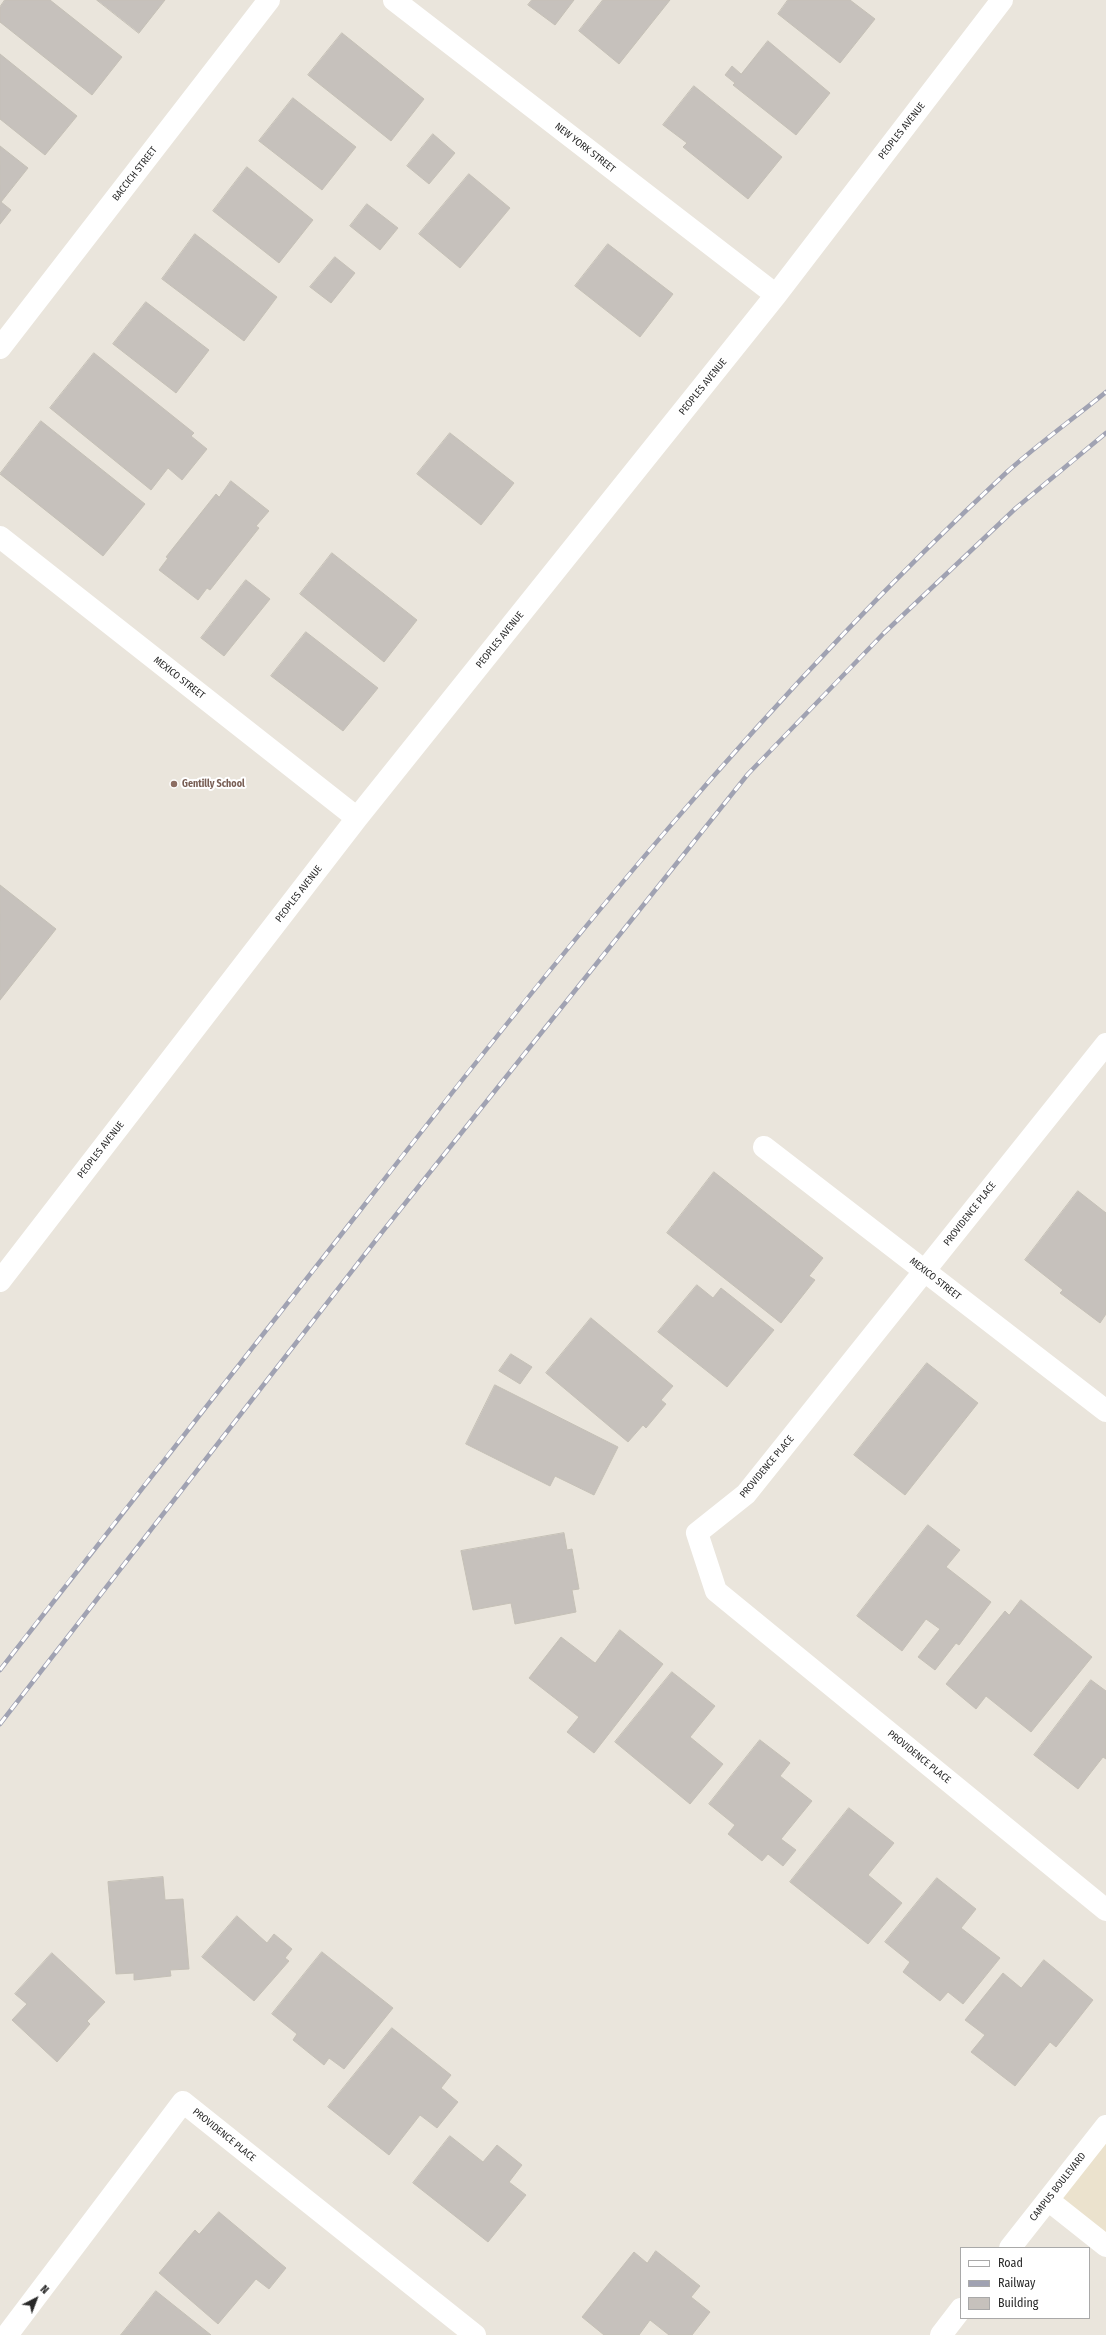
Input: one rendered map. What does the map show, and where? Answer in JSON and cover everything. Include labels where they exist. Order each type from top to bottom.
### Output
[{"type":"street","name":"BACCICH STREET","points":[[0,348],[269,0]]},
{"type":"street","name":"NEW YORK STREET","points":[[394,0],[776,296]]},
{"type":"street","name":"PEOPLES AVENUE","points":[[0,1281],[358,818],[776,296],[1002,0]]},
{"type":"street","name":"MEXICO STREET","points":[[0,538],[358,818]]},
{"type":"street","name":"PROVIDENCE PLACE","points":[[1106,1044],[746,1494],[697,1533],[716,1591],[1106,1910]]},
{"type":"street","name":"MEXICO STREET","points":[[764,1147],[1106,1411]]},
{"type":"street","name":"PROVIDENCE PLACE","points":[[7,2335],[183,2102],[475,2335]]},
{"type":"street","name":"CAMPUS BOULEVARD","points":[[1011,2247],[1106,2126]]},
{"type":"street","points":[[1048,2200],[1106,2246]]},
{"type":"shaded area","points":[[1106,2125],[1106,2246],[1048,2200]]},
{"type":"building","points":[[5,0],[50,0],[122,57],[92,95],[0,22],[0,7]]},
{"type":"building","points":[[97,0],[165,0],[139,33]]},
{"type":"building","points":[[532,0],[574,0],[555,25],[528,5]]},
{"type":"building","points":[[603,0],[670,0],[619,64],[579,31]]},
{"type":"building","points":[[788,0],[850,0],[875,19],[840,63],[778,14]]},
{"type":"building","points":[[342,33],[424,99],[391,141],[308,75]]},
{"type":"building","points":[[768,41],[830,93],[796,135],[733,85],[735,83],[725,75],[732,66],[741,74]]},
{"type":"building","points":[[0,54],[77,116],[45,155],[0,119]]},
{"type":"building","points":[[694,86],[782,157],[748,199],[683,147],[687,143],[663,125]]},
{"type":"building","points":[[293,98],[356,147],[322,190],[259,141]]},
{"type":"building","points":[[433,134],[455,153],[429,184],[407,166]]},
{"type":"building","points":[[0,146],[28,168],[1,202],[11,210],[0,224]]},
{"type":"building","points":[[247,167],[313,220],[279,263],[213,211]]},
{"type":"building","points":[[469,174],[510,208],[460,268],[419,234]]},
{"type":"building","points":[[367,204],[398,228],[380,250],[350,226]]},
{"type":"building","points":[[195,234],[277,297],[244,341],[162,279]]},
{"type":"building","points":[[608,244],[673,294],[640,337],[575,286]]},
{"type":"building","points":[[335,257],[355,273],[331,303],[310,287]]},
{"type":"building","points":[[146,302],[209,350],[176,393],[113,344]]},
{"type":"building","points":[[94,353],[194,433],[191,436],[207,449],[182,480],[168,468],[151,490],[50,408]]},
{"type":"building","points":[[41,421],[145,504],[103,556],[0,474]]},
{"type":"building","points":[[450,433],[514,483],[481,525],[417,474]]},
{"type":"building","points":[[231,481],[269,511],[256,526],[259,528],[210,590],[207,588],[198,600],[159,570],[168,558],[166,557],[216,494],[219,497]]},
{"type":"building","points":[[332,553],[417,620],[384,662],[300,594]]},
{"type":"building","points":[[246,580],[270,599],[224,656],[201,638]]},
{"type":"building","points":[[306,632],[378,688],[343,731],[271,676]]},
{"type":"building","points":[[0,885],[56,929],[0,1000]]},
{"type":"building","points":[[714,1172],[823,1258],[809,1276],[815,1280],[781,1323],[667,1233]]},
{"type":"building","points":[[1078,1191],[1106,1213],[1106,1314],[1100,1323],[1060,1293],[1063,1290],[1025,1260]]},
{"type":"building","points":[[697,1285],[713,1298],[721,1288],[774,1330],[727,1387],[658,1332]]},
{"type":"building","points":[[591,1318],[673,1386],[661,1400],[666,1404],[646,1428],[643,1425],[628,1442],[546,1373]]},
{"type":"building","points":[[511,1354],[532,1367],[520,1384],[499,1371]]},
{"type":"building","points":[[927,1363],[978,1403],[905,1495],[854,1455]]},
{"type":"building","points":[[495,1385],[618,1447],[594,1495],[555,1476],[550,1486],[466,1444]]},
{"type":"building","points":[[928,1525],[960,1550],[946,1567],[991,1602],[959,1645],[956,1643],[935,1670],[918,1657],[940,1629],[926,1619],[902,1651],[857,1616]]},
{"type":"building","points":[[564,1533],[567,1550],[572,1549],[579,1589],[572,1590],[576,1612],[515,1624],[511,1603],[473,1610],[461,1551]]},
{"type":"building","points":[[1021,1600],[1092,1657],[1031,1732],[986,1696],[976,1709],[946,1684],[1005,1611],[1009,1615]]},
{"type":"building","points":[[620,1630],[663,1664],[594,1753],[567,1732],[579,1717],[529,1678],[561,1637],[595,1663]]},
{"type":"building","points":[[672,1672],[715,1706],[690,1737],[723,1764],[690,1804],[615,1742]]},
{"type":"building","points":[[1091,1680],[1106,1691],[1106,1759],[1103,1757],[1078,1789],[1034,1755]]},
{"type":"building","points":[[760,1740],[790,1763],[780,1776],[812,1801],[781,1839],[796,1850],[783,1866],[768,1854],[762,1861],[728,1834],[735,1825],[709,1804]]},
{"type":"building","points":[[849,1808],[894,1843],[868,1875],[902,1903],[868,1944],[790,1882]]},
{"type":"building","points":[[163,1877],[165,1900],[183,1899],[189,1969],[170,1970],[171,1976],[134,1980],[134,1973],[116,1974],[108,1882]]},
{"type":"building","points":[[937,1878],[976,1909],[961,1928],[1000,1958],[963,2004],[948,1992],[940,2001],[903,1972],[910,1962],[885,1942]]},
{"type":"building","points":[[237,1916],[267,1943],[274,1934],[292,1949],[285,1958],[289,1961],[254,2001],[202,1957]]},
{"type":"building","points":[[322,1952],[393,2008],[344,2069],[329,2058],[324,2065],[293,2040],[297,2034],[272,2014]]},
{"type":"building","points":[[52,1953],[105,2002],[87,2021],[90,2024],[57,2062],[12,2020],[27,2004],[15,1994]]},
{"type":"building","points":[[1044,1960],[1093,2000],[1056,2047],[1050,2042],[1015,2086],[971,2052],[985,2035],[965,2020],[1003,1973],[1021,1988]]},
{"type":"building","points":[[392,2028],[451,2075],[441,2088],[458,2102],[437,2128],[420,2115],[389,2155],[328,2107]]},
{"type":"building","points":[[450,2136],[483,2162],[497,2145],[522,2165],[509,2182],[526,2195],[488,2242],[413,2183]]},
{"type":"building","points":[[219,2212],[286,2268],[269,2289],[256,2279],[218,2324],[159,2273],[195,2230],[199,2234]]},
{"type":"building","points":[[656,2251],[700,2286],[691,2297],[710,2312],[692,2335],[669,2335],[650,2320],[639,2335],[604,2335],[582,2317],[634,2252],[647,2263]]},
{"type":"building","points":[[156,2291],[211,2335],[121,2335]]},
{"type":"railway","points":[[0,1670],[437,1111],[513,1016],[670,827],[750,735],[833,645],[919,557],[1007,472],[1106,392]]},
{"type":"railway","points":[[0,1724],[383,1231],[748,774],[884,633],[1016,508],[1106,433]]},
{"type":"place","name":"Gentilly School","points":[[174,784]]}]
